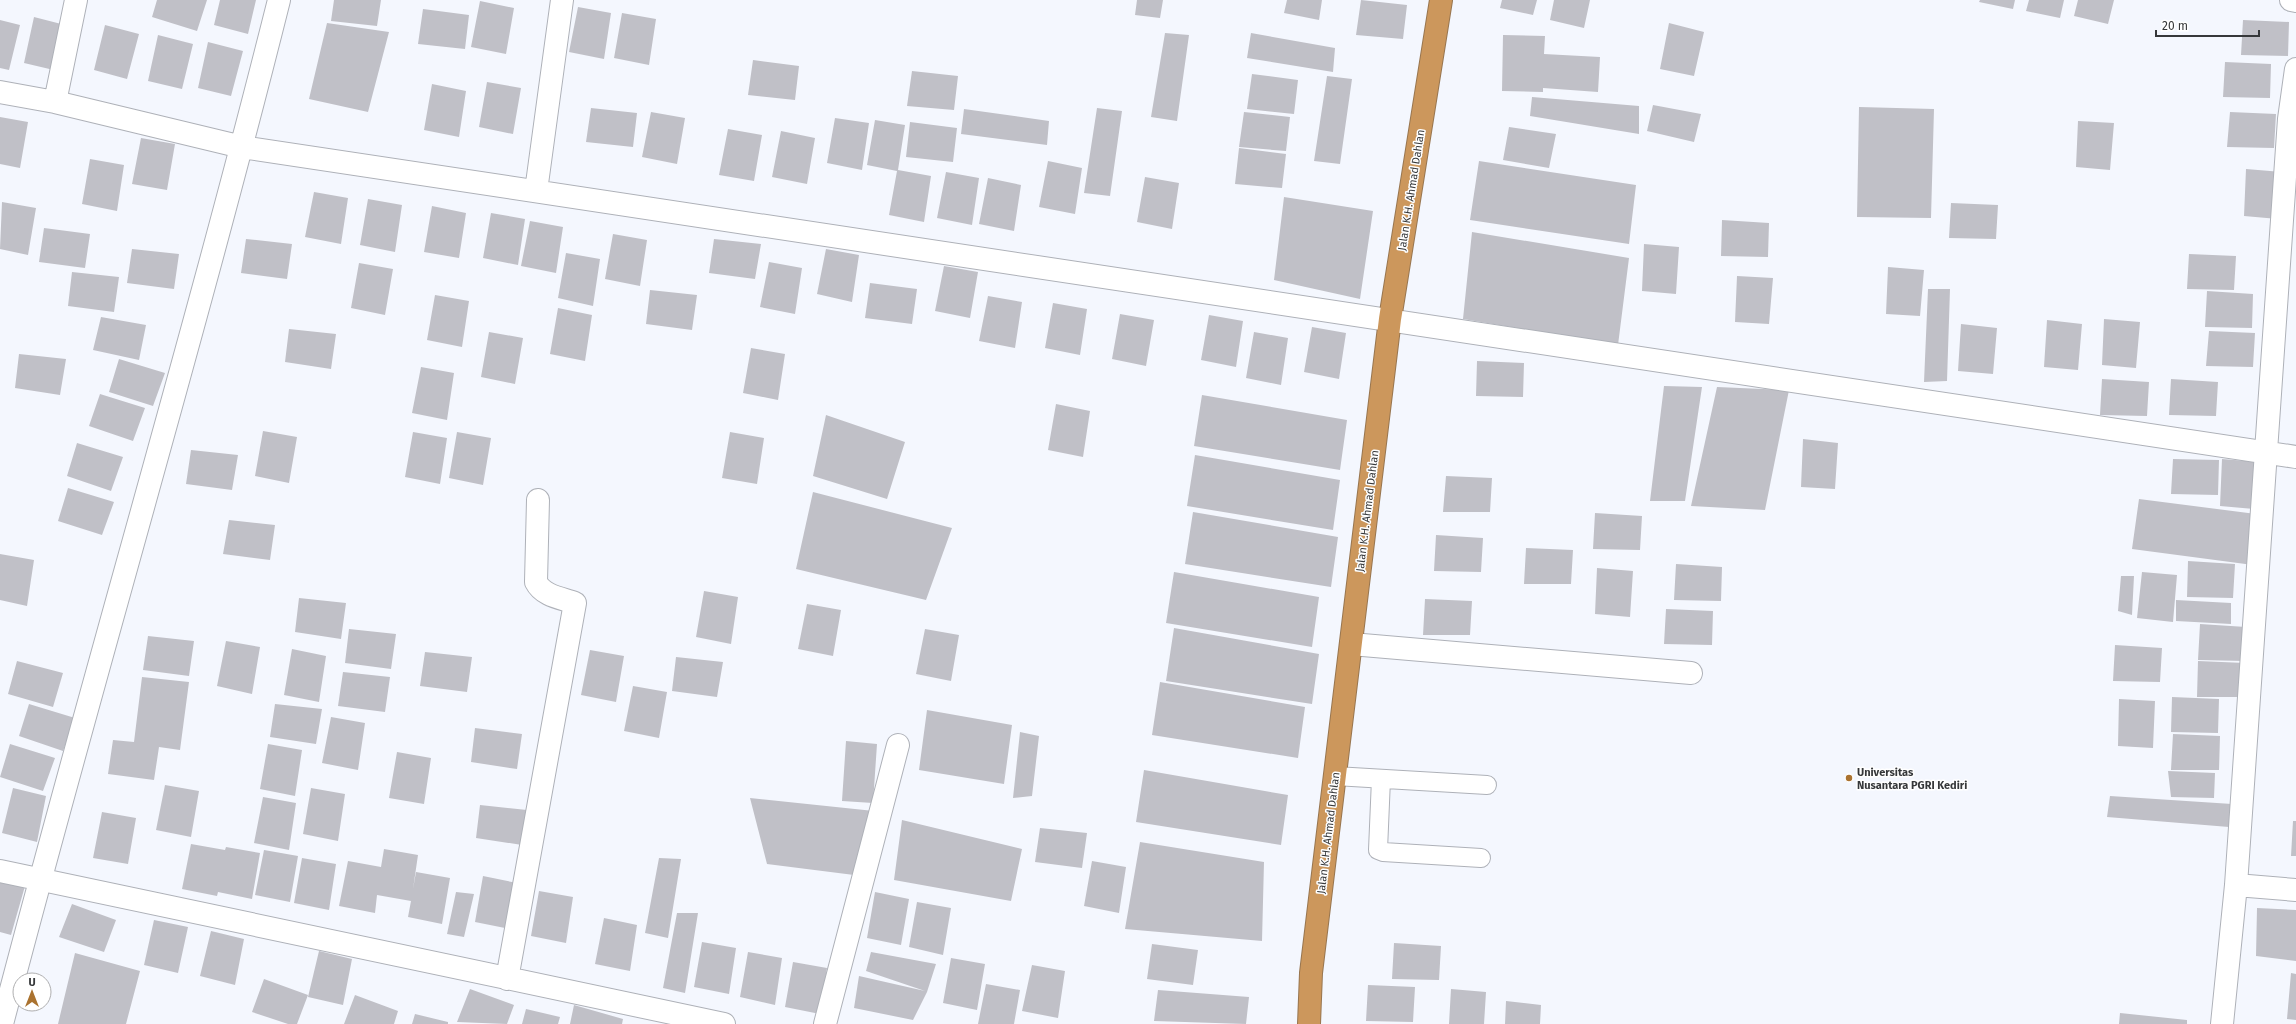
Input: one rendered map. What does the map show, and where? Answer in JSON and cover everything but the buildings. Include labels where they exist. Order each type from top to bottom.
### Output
[{"type":"highway","name":"Jalan K.H. Ahmad Dahlan","points":[[1309,1024],[1311,973],[1390,319],[1441,0]]},
{"type":"street","points":[[55,102],[76,0]]},
{"type":"street","points":[[2,1024],[40,879],[242,147],[279,0]]},
{"type":"street","points":[[536,191],[562,0]]},
{"type":"street","points":[[2291,0],[2296,1]]},
{"type":"street","points":[[2222,1024],[2236,886],[2296,69]]},
{"type":"street","points":[[0,92],[55,102],[242,147],[1390,319],[2296,457]]},
{"type":"street","points":[[507,979],[575,603],[539,589],[536,582],[538,500]]},
{"type":"street","points":[[1351,644],[1691,673]]},
{"type":"street","points":[[825,1024],[898,745]]},
{"type":"street","points":[[0,871],[507,979],[637,1015],[724,1024]]},
{"type":"street","points":[[2236,886],[2296,890]]},
{"type":"lane","points":[[1335,776],[1487,785]]},
{"type":"lane","points":[[1381,779],[1378,850],[1383,852],[1481,858]]},
{"type":"place","name":"Universitas Nusantara PGRI Kediri","points":[[1849,778]]}]
